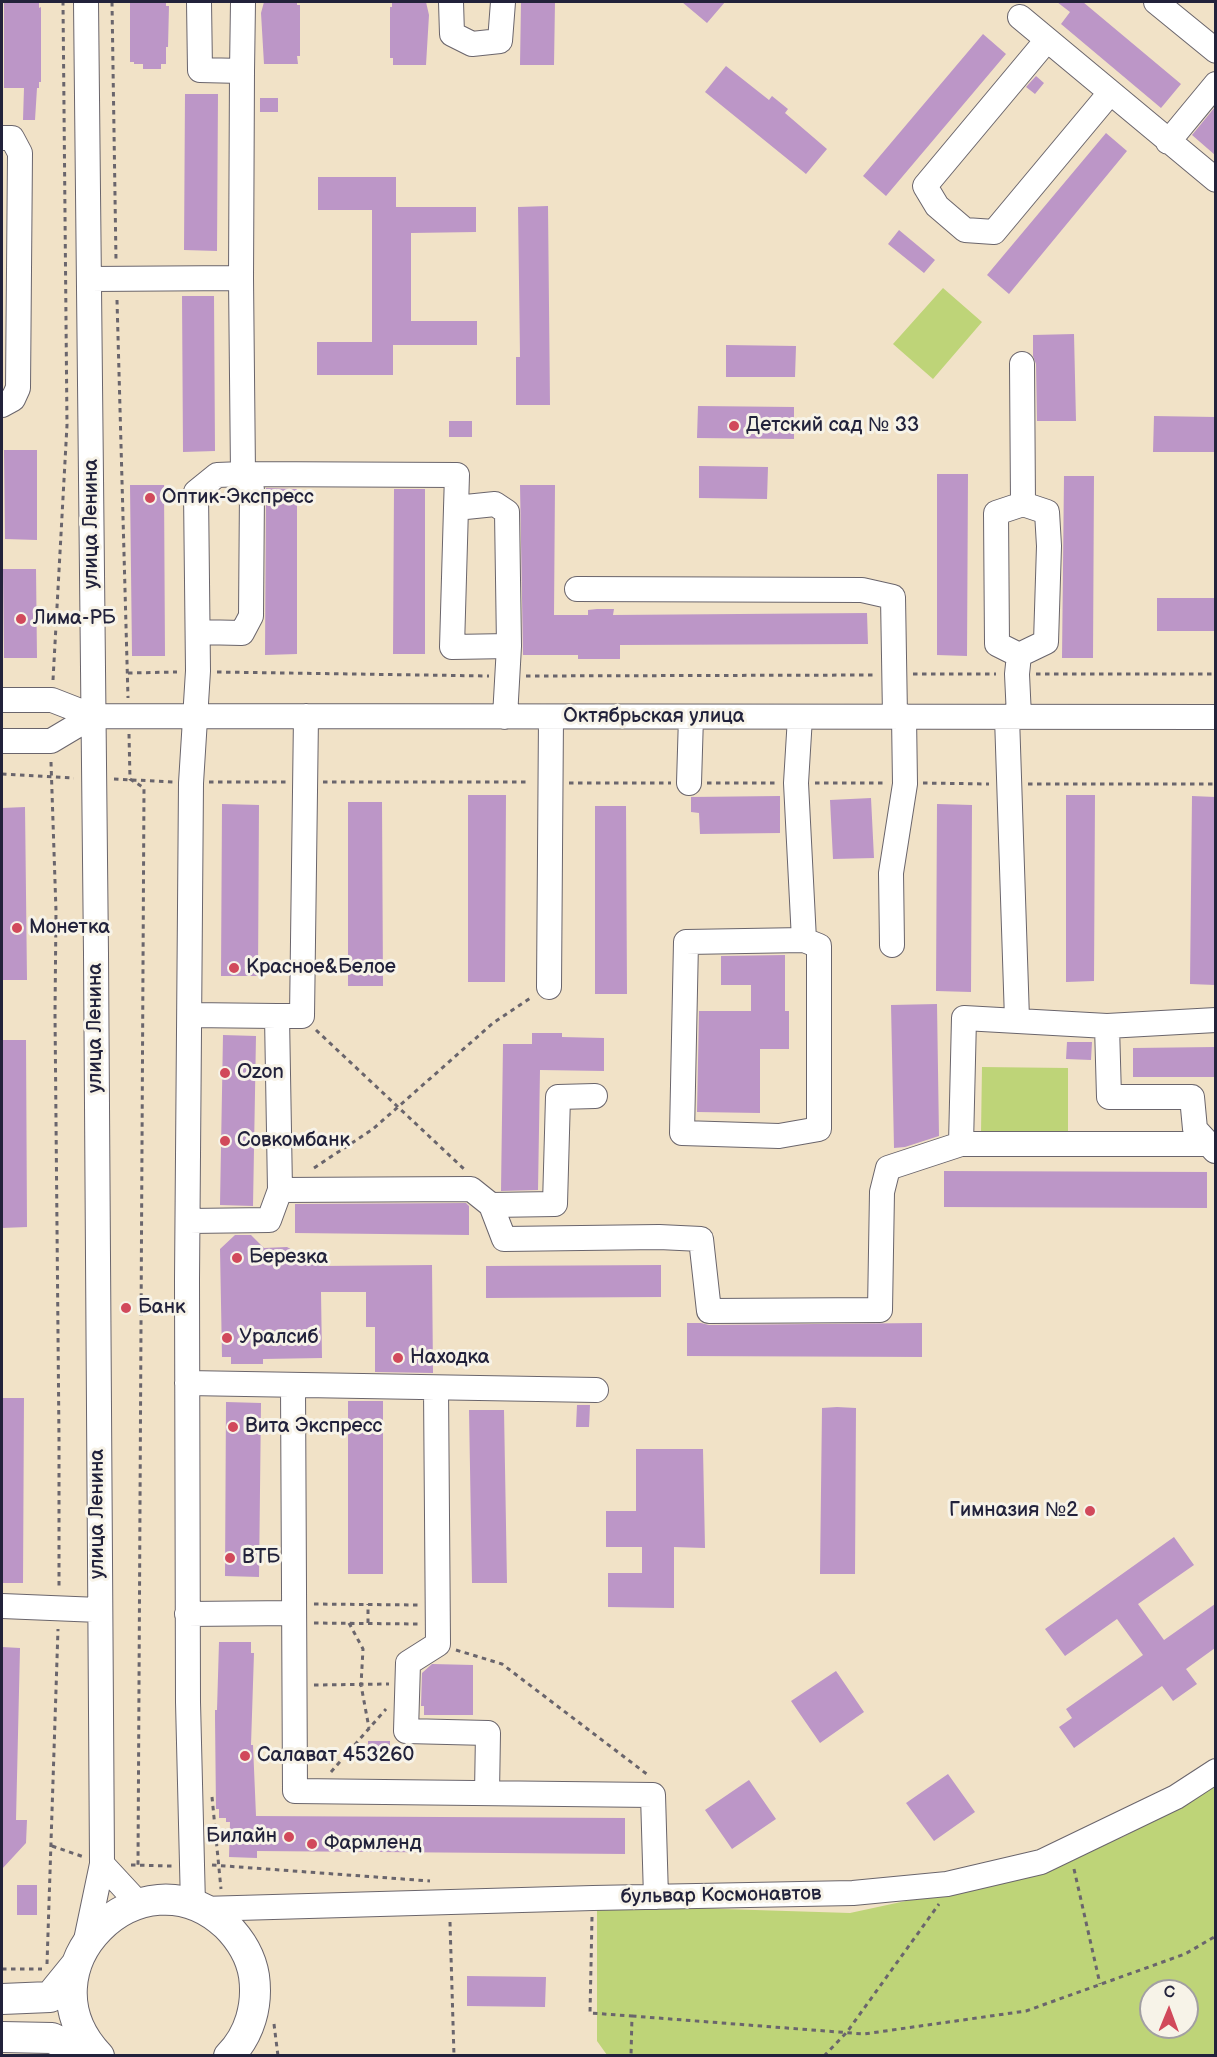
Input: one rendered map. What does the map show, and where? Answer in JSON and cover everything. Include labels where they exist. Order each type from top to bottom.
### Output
[{"type":"main road","points":[[2,1999],[50,1997],[99,1927],[118,1913],[139,1904],[155,1901],[172,1901],[206,1907],[234,1933],[246,1951],[253,1970],[254,2011],[247,2030],[234,2053]]},
{"type":"main road","name":"улица Ленина","points":[[80,1955],[72,1992],[76,2019],[88,2044],[99,2055]]},
{"type":"main road","points":[[2,2037],[52,2038],[88,2055]]},
{"type":"street","name":"улица Ленина","points":[[80,1955],[102,1864],[86,2]]},
{"type":"street","points":[[199,2],[200,70],[242,70]]},
{"type":"street","points":[[198,632],[242,633],[251,616],[252,490],[243,474],[241,278],[243,2]]},
{"type":"street","points":[[451,2],[452,34],[472,44],[500,41],[502,2]]},
{"type":"street","points":[[1156,2],[1215,51]]},
{"type":"street","points":[[1020,18],[1215,180]]},
{"type":"street","points":[[1047,40],[925,186],[937,206],[965,230],[994,232],[1110,93]]},
{"type":"street","points":[[1168,142],[1215,84]]},
{"type":"street","points":[[2,138],[12,138],[20,153],[18,388],[13,399],[2,405]]},
{"type":"street","points":[[90,279],[241,278]]},
{"type":"street","points":[[1022,364],[1023,504]]},
{"type":"street","points":[[206,1907],[192,1866],[187,1614],[191,783],[198,671],[196,492],[218,475],[457,475],[452,647],[508,646]]},
{"type":"street","points":[[456,508],[495,504],[507,512],[508,646],[505,717]]},
{"type":"street","points":[[1017,1019],[1013,717],[1018,665],[1046,642],[1049,546],[1047,512],[1023,504],[996,513],[997,644],[1018,665]]},
{"type":"street","points":[[577,589],[862,590],[893,597],[894,674],[905,784],[891,873],[892,945]]},
{"type":"street","name":"Октябрьская улица","points":[[2,700],[52,700],[93,716],[128,717],[195,715],[1215,717]]},
{"type":"street","points":[[2,741],[51,741],[93,716]]},
{"type":"street","points":[[190,1015],[302,1016],[306,716]]},
{"type":"street","points":[[549,987],[551,717]]},
{"type":"street","points":[[688,783],[691,717]]},
{"type":"street","points":[[800,717],[796,783],[804,940]]},
{"type":"street","points":[[804,940],[819,946],[819,1129],[779,1136],[682,1133],[686,942],[804,940]]},
{"type":"street","points":[[189,1221],[269,1220],[280,1190],[277,1016]]},
{"type":"street","points":[[961,1144],[964,1018],[1017,1019],[1107,1026],[1215,1020]]},
{"type":"street","points":[[1107,1026],[1109,1097],[1192,1097],[1195,1129],[1212,1148]]},
{"type":"street","points":[[491,1205],[555,1204],[558,1097],[595,1096]]},
{"type":"street","points":[[280,1190],[471,1189],[491,1205],[504,1239],[659,1237],[701,1239],[709,1311],[880,1310],[882,1192],[888,1168],[961,1144],[1212,1148]]},
{"type":"street","points":[[187,1383],[596,1390]]},
{"type":"street","points":[[293,1386],[295,1791],[652,1795],[656,1897]]},
{"type":"street","points":[[436,1388],[437,1624],[408,1663],[406,1731],[488,1733],[487,1793]]},
{"type":"street","points":[[2,1606],[99,1610]]},
{"type":"street","points":[[187,1614],[294,1613]]},
{"type":"street","name":"бульвар Космонавтов","points":[[206,1907],[853,1893],[947,1884],[1041,1862],[1176,1797],[1215,1771]]},
{"type":"street","points":[[102,1864],[139,1904]]},
{"type":"path","points":[[52,700],[67,425],[63,2]]},
{"type":"path","points":[[112,2],[116,279],[130,779]]},
{"type":"path","points":[[128,673],[198,671],[506,676],[894,674],[1018,665],[1215,675]]},
{"type":"path","points":[[2,1969],[47,1969],[52,1845],[60,1440],[56,910],[51,741]]},
{"type":"path","points":[[2,774],[191,783]]},
{"type":"path","points":[[130,779],[144,788],[138,1865]]},
{"type":"path","points":[[280,1190],[373,1129],[493,1023],[549,987]]},
{"type":"path","points":[[302,1016],[475,1179],[471,1189]]},
{"type":"path","points":[[294,1613],[368,1604],[437,1624],[502,1664],[652,1778],[652,1795]]},
{"type":"path","points":[[368,1604],[368,1623]]},
{"type":"path","points":[[294,1613],[349,1623],[437,1624]]},
{"type":"path","points":[[349,1623],[363,1648],[361,1685],[369,1728]]},
{"type":"path","points":[[294,1686],[407,1684]]},
{"type":"path","points":[[314,1791],[407,1684]]},
{"type":"path","points":[[206,1907],[219,1864],[212,1794]]},
{"type":"path","points":[[52,1845],[102,1864],[192,1866],[219,1864],[447,1882],[454,2055]]},
{"type":"path","points":[[1070,1848],[1100,1984]]},
{"type":"path","points":[[593,1898],[590,2013],[864,2034],[1026,2011],[1185,1954],[1215,1936]]},
{"type":"path","points":[[824,2055],[847,2032],[940,1903]]},
{"type":"path","points":[[272,2016],[278,2055]]},
{"type":"path","points":[[631,2055],[632,2016]]},
{"type":"green space","points":[[943,288],[982,322],[933,379],[893,344]]},
{"type":"green space","points":[[982,1067],[1068,1068],[1068,1134],[981,1133]]},
{"type":"green space","points":[[1215,1785],[1215,2055],[607,2055],[597,2041],[597,1905],[850,1913],[1017,1877],[1125,1836]]},
{"type":"building","points":[[4,2],[39,2],[39,8],[41,7],[41,82],[37,88],[35,120],[23,120],[24,88],[4,88]]},
{"type":"building","points":[[130,2],[166,2],[166,6],[169,6],[166,64],[161,64],[161,69],[143,69],[143,64],[130,62]]},
{"type":"building","points":[[264,2],[297,2],[297,5],[300,5],[298,64],[264,64],[261,13]]},
{"type":"building","points":[[392,2],[426,2],[429,15],[426,65],[393,65],[393,58],[390,58],[390,7],[392,7]]},
{"type":"building","points":[[521,2],[555,2],[554,65],[520,65]]},
{"type":"building","points":[[682,2],[725,2],[707,23]]},
{"type":"building","points":[[1057,2],[1083,2],[1181,84],[1161,108],[1061,24],[1070,12]]},
{"type":"building","points":[[983,34],[1006,54],[886,196],[863,176]]},
{"type":"building","points":[[726,66],[769,100],[772,96],[788,109],[785,113],[827,149],[806,174],[705,92]]},
{"type":"building","points":[[1036,76],[1044,83],[1035,94],[1026,87]]},
{"type":"building","points":[[185,94],[218,94],[217,251],[184,250]]},
{"type":"building","points":[[260,98],[278,98],[278,112],[260,112]]},
{"type":"building","points":[[1215,107],[1215,155],[1192,135]]},
{"type":"building","points":[[1106,133],[1127,151],[1009,294],[987,275]]},
{"type":"building","points":[[318,177],[396,177],[396,207],[476,207],[476,232],[411,233],[411,321],[477,321],[477,345],[393,345],[393,375],[317,375],[317,342],[372,342],[372,210],[318,210]]},
{"type":"building","points":[[548,206],[550,405],[516,405],[516,357],[520,357],[518,207]]},
{"type":"building","points":[[899,230],[935,260],[924,273],[888,244]]},
{"type":"building","points":[[182,296],[214,296],[215,451],[183,452]]},
{"type":"building","points":[[1074,334],[1076,421],[1037,421],[1033,335]]},
{"type":"building","points":[[726,345],[796,346],[795,377],[726,377]]},
{"type":"building","points":[[698,406],[794,407],[794,439],[697,438]]},
{"type":"building","points":[[1154,416],[1215,417],[1215,452],[1153,452]]},
{"type":"building","points":[[449,421],[472,421],[472,437],[449,437]]},
{"type":"building","points":[[4,450],[37,450],[37,540],[5,539]]},
{"type":"building","points":[[699,466],[768,467],[767,499],[699,498]]},
{"type":"building","points":[[937,474],[968,474],[967,656],[937,655]]},
{"type":"building","points":[[1064,476],[1094,476],[1093,658],[1062,658]]},
{"type":"building","points":[[130,485],[164,485],[165,656],[132,656]]},
{"type":"building","points":[[520,485],[555,485],[554,615],[588,615],[588,610],[597,609],[614,609],[613,615],[867,613],[868,644],[620,645],[620,659],[578,659],[578,655],[523,655]]},
{"type":"building","points":[[266,488],[297,489],[297,654],[265,655]]},
{"type":"building","points":[[394,489],[425,489],[425,654],[393,654]]},
{"type":"building","points":[[3,569],[36,569],[37,658],[4,658]]},
{"type":"building","points":[[1157,598],[1215,598],[1215,631],[1157,631]]},
{"type":"building","points":[[468,795],[506,795],[505,982],[468,982]]},
{"type":"building","points":[[1066,795],[1095,795],[1094,981],[1066,982]]},
{"type":"building","points":[[780,796],[780,833],[700,834],[699,813],[691,812],[691,797]]},
{"type":"building","points":[[1192,796],[1215,797],[1215,985],[1190,984]]},
{"type":"building","points":[[871,798],[874,858],[833,859],[830,800]]},
{"type":"building","points":[[348,802],[382,802],[383,986],[348,986]]},
{"type":"building","points":[[222,804],[259,805],[258,976],[221,976]]},
{"type":"building","points":[[937,804],[972,805],[971,992],[936,991]]},
{"type":"building","points":[[595,806],[626,806],[627,994],[595,994]]},
{"type":"building","points":[[25,807],[27,980],[2,980],[2,808]]},
{"type":"building","points":[[785,955],[785,1011],[789,1011],[789,1049],[760,1049],[760,1113],[697,1112],[699,1011],[751,1011],[751,985],[721,985],[721,956]]},
{"type":"building","points":[[937,1004],[939,1136],[905,1147],[894,1148],[891,1005]]},
{"type":"building","points":[[532,1033],[562,1033],[562,1037],[604,1038],[604,1071],[540,1070],[538,1190],[501,1191],[503,1044],[532,1044]]},
{"type":"building","points":[[223,1035],[256,1036],[253,1206],[220,1205]]},
{"type":"building","points":[[2,1040],[26,1040],[27,1227],[2,1228]]},
{"type":"building","points":[[1067,1042],[1092,1042],[1091,1060],[1066,1059]]},
{"type":"building","points":[[1215,1047],[1215,1077],[1133,1077],[1133,1048]]},
{"type":"building","points":[[944,1171],[1207,1172],[1207,1208],[944,1207]]},
{"type":"building","points":[[466,1203],[469,1206],[469,1235],[295,1233],[295,1204]]},
{"type":"building","points":[[235,1235],[251,1235],[264,1248],[287,1247],[321,1266],[432,1265],[433,1373],[375,1372],[375,1327],[366,1327],[366,1292],[321,1292],[322,1358],[263,1359],[263,1364],[231,1364],[231,1357],[222,1357],[220,1249]]},
{"type":"building","points":[[661,1265],[661,1297],[486,1298],[486,1266]]},
{"type":"building","points":[[687,1323],[709,1325],[922,1323],[922,1357],[687,1356]]},
{"type":"building","points":[[2,1398],[24,1398],[23,1583],[2,1583]]},
{"type":"building","points":[[348,1401],[383,1401],[383,1574],[348,1574]]},
{"type":"building","points":[[226,1402],[261,1403],[259,1577],[225,1576]]},
{"type":"building","points":[[577,1405],[590,1405],[589,1427],[576,1427]]},
{"type":"building","points":[[822,1408],[856,1408],[855,1574],[820,1574]]},
{"type":"building","points":[[469,1410],[504,1410],[507,1583],[472,1583]]},
{"type":"building","points":[[636,1449],[703,1449],[705,1548],[674,1547],[674,1608],[608,1607],[608,1573],[642,1573],[642,1547],[606,1547],[606,1511],[636,1511]]},
{"type":"building","points":[[1174,1537],[1194,1565],[1138,1604],[1164,1640],[1215,1604],[1215,1648],[1186,1669],[1197,1684],[1173,1701],[1162,1686],[1074,1748],[1059,1727],[1072,1718],[1066,1709],[1143,1655],[1117,1619],[1065,1656],[1045,1629]]},
{"type":"building","points":[[219,1642],[251,1642],[251,1653],[254,1653],[251,1745],[253,1745],[256,1816],[625,1818],[625,1854],[257,1851],[257,1858],[229,1857],[230,1822],[226,1822],[226,1818],[219,1818],[219,1809],[216,1809],[215,1710],[217,1710]]},
{"type":"building","points":[[2,1647],[20,1648],[16,1820],[27,1820],[26,1843],[2,1869]]},
{"type":"building","points":[[432,1664],[473,1665],[473,1715],[424,1715],[424,1706],[421,1706],[422,1673]]},
{"type":"building","points":[[836,1671],[864,1712],[820,1743],[791,1701]]},
{"type":"building","points":[[368,1741],[390,1741],[390,1756],[368,1756]]},
{"type":"building","points":[[948,1774],[975,1812],[934,1841],[906,1803]]},
{"type":"building","points":[[749,1780],[776,1819],[732,1849],[705,1810]]},
{"type":"building","points":[[17,1885],[37,1885],[37,1915],[17,1915]]},
{"type":"building","points":[[467,1976],[546,1977],[545,2007],[467,2006]]},
{"type":"place","name":"Детский сад № 33","points":[[734,426]]},
{"type":"place","name":"Оптик-Экспресс","points":[[150,498]]},
{"type":"place","name":"Лима-РБ","points":[[21,619]]},
{"type":"place","name":"Монетка","points":[[17,928]]},
{"type":"place","name":"Красное&Белое","points":[[234,968]]},
{"type":"place","name":"Ozon","points":[[225,1073]]},
{"type":"place","name":"Совкомбанк","points":[[225,1141]]},
{"type":"place","name":"Березка","points":[[237,1258]]},
{"type":"place","name":"Банк","points":[[126,1308]]},
{"type":"place","name":"Уралсиб","points":[[227,1338]]},
{"type":"place","name":"Находка","points":[[398,1358]]},
{"type":"place","name":"Вита Экспресс","points":[[233,1427]]},
{"type":"place","name":"Гимназия №2","points":[[1090,1511]]},
{"type":"place","name":"ВТБ","points":[[230,1558]]},
{"type":"place","name":"Салават 453260","points":[[245,1756]]},
{"type":"place","name":"Билайн","points":[[289,1837]]},
{"type":"place","name":"Фармленд","points":[[312,1844]]}]
